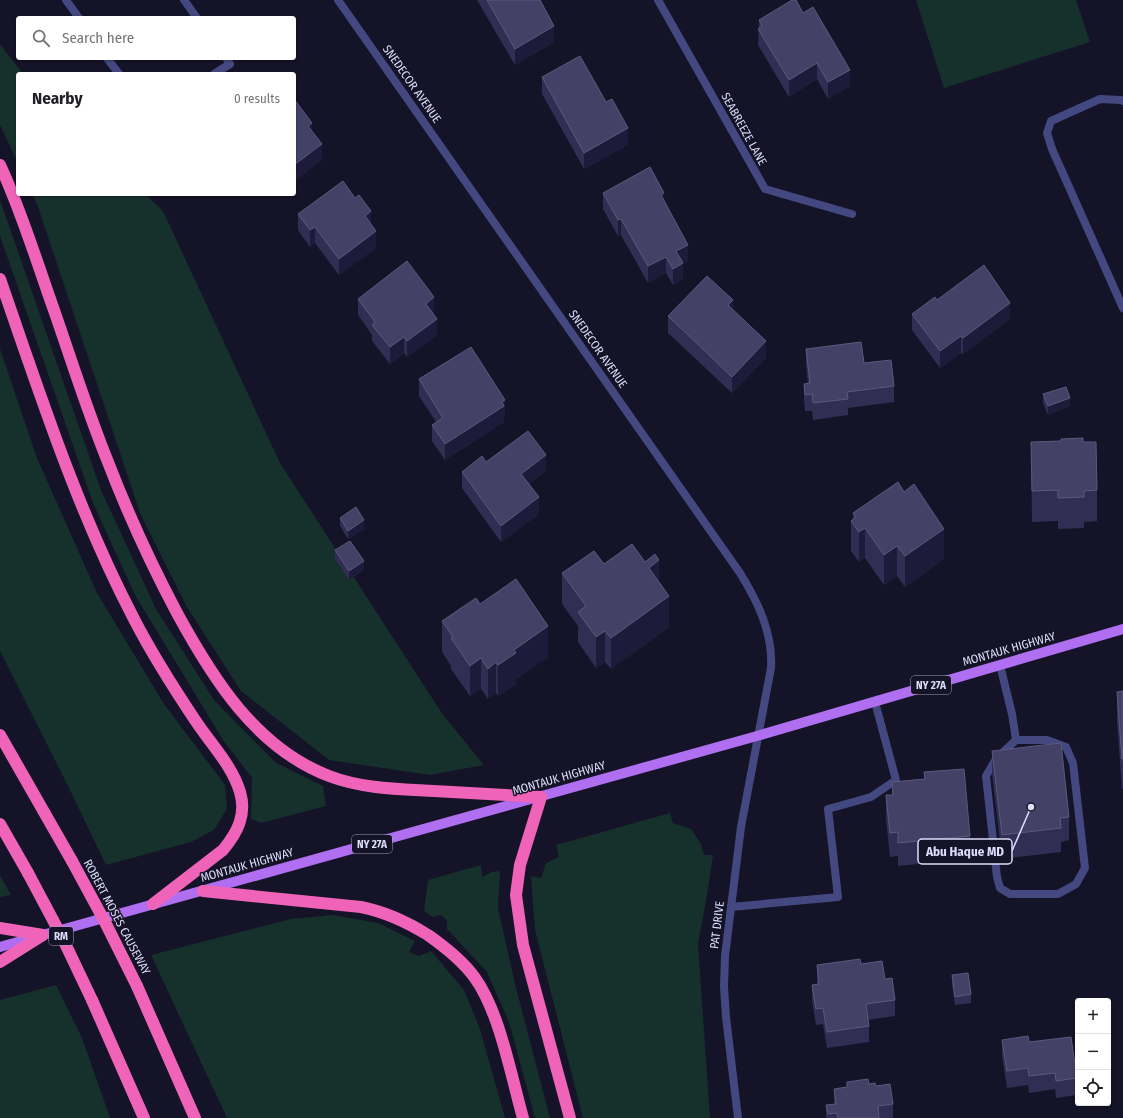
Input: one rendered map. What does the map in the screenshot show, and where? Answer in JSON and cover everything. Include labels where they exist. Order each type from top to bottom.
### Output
[{"type":"highway","points":[[0,165],[18,206],[107,460],[141,541],[158,577],[195,646],[225,692],[240,710],[270,741],[288,754],[327,775],[346,782],[392,789],[541,797],[520,865],[516,895],[524,945],[570,1118]]},
{"type":"highway","points":[[0,279],[73,486],[116,584],[149,648],[194,719],[234,774],[241,794],[242,814],[238,828],[232,839],[223,850],[153,904]]},
{"type":"highway","name":"ROBERT MOSES CAUSEWAY","points":[[0,735],[105,922],[137,986],[195,1118]]},
{"type":"highway","name":"RM","points":[[0,824],[62,937],[92,1000],[144,1118]]},
{"type":"highway","points":[[203,891],[378,910],[415,927],[434,939],[464,964],[475,978],[485,996],[499,1032],[523,1118]]},
{"type":"highway","points":[[0,928],[43,935]]},
{"type":"highway","points":[[0,962],[43,935]]},
{"type":"main road","name":"MONTAUK HIGHWAY","points":[[0,947],[757,736],[1123,629]]},
{"type":"street","points":[[66,0],[78,16]]},
{"type":"street","points":[[184,0],[196,16]]},
{"type":"street","name":"SNEDECOR AVENUE","points":[[338,0],[748,586],[762,614],[767,631],[771,660],[757,736]]},
{"type":"street","name":"SEABREEZE LANE","points":[[658,0],[765,190],[852,214]]},
{"type":"street","points":[[108,60],[117,72]]},
{"type":"street","points":[[217,72],[230,64],[227,60]]},
{"type":"street","points":[[1123,101],[1100,99],[1051,121],[1047,132],[1052,149],[1123,308]]},
{"type":"street","points":[[1000,665],[1012,714],[1016,740]]},
{"type":"street","points":[[731,907],[838,897],[828,809],[871,797],[896,780],[875,702]]},
{"type":"street","name":"PAT DRIVE","points":[[738,1118],[726,1017],[724,987],[725,956],[741,827],[757,736]]},
{"type":"street","points":[[1016,740],[1047,740],[1066,747],[1073,763],[1085,868],[1076,884],[1058,894],[1010,894],[1000,888],[997,877],[986,776],[996,759],[1016,740]]},
{"type":"green space","points":[[916,0],[1076,0],[1090,42],[944,88]]},
{"type":"green space","points":[[0,44],[21,72],[16,72],[16,159],[0,125]]},
{"type":"green space","points":[[33,196],[147,196],[163,211],[280,463],[443,715],[484,765],[430,775],[329,760],[241,691],[187,607],[140,513],[37,204]]},
{"type":"green space","points":[[0,200],[101,490],[156,609],[214,700],[276,763],[323,786],[326,806],[261,823],[251,819],[252,778],[223,740],[135,595],[93,503],[0,236]]},
{"type":"green space","points":[[0,349],[37,458],[97,593],[164,704],[225,785],[227,809],[214,830],[191,842],[106,865],[0,651]]},
{"type":"green space","points":[[670,813],[673,823],[691,829],[701,844],[704,855],[713,855],[698,944],[710,1118],[583,1118],[535,930],[531,876],[541,878],[546,863],[559,857],[556,845]]},
{"type":"green space","points":[[481,865],[482,877],[492,872],[500,871],[498,908],[515,984],[550,1118],[535,1118],[509,1022],[487,972],[447,929],[447,921],[441,915],[433,917],[424,911],[428,880]]},
{"type":"green space","points":[[0,875],[11,895],[0,897]]},
{"type":"green space","points":[[333,915],[378,923],[415,941],[409,952],[419,956],[431,951],[464,990],[480,1029],[505,1118],[227,1118],[151,955],[291,919]]},
{"type":"green space","points":[[56,985],[82,1038],[110,1118],[0,1118],[0,1000]]},
{"type":"building","points":[[487,0],[540,0],[554,26],[515,49]]},
{"type":"building","points":[[792,0],[796,0],[803,13],[813,7],[850,70],[828,82],[817,63],[789,80],[758,29],[762,26],[759,20]]},
{"type":"building","points":[[580,56],[606,102],[612,99],[628,128],[584,153],[542,77]]},
{"type":"building","points":[[296,102],[312,123],[308,126],[322,144],[296,164]]},
{"type":"building","points":[[650,167],[664,193],[661,195],[688,245],[676,251],[683,263],[673,269],[666,257],[648,266],[621,219],[618,220],[603,193]]},
{"type":"building","points":[[343,181],[355,198],[359,195],[371,211],[365,216],[376,231],[339,259],[315,227],[310,230],[298,214]]},
{"type":"building","points":[[407,261],[434,297],[426,304],[437,319],[407,341],[404,337],[390,347],[372,325],[375,322],[358,299]]},
{"type":"building","points":[[984,265],[1010,303],[963,338],[961,336],[940,351],[912,314],[935,297],[937,300]]},
{"type":"building","points":[[707,276],[733,300],[728,305],[766,341],[732,377],[668,316]]},
{"type":"building","points":[[861,342],[864,363],[891,360],[894,386],[847,392],[848,399],[813,403],[812,394],[805,395],[804,384],[810,383],[806,349]]},
{"type":"building","points":[[471,347],[505,400],[502,402],[504,406],[445,444],[432,425],[443,418],[419,379]]},
{"type":"building","points":[[1066,387],[1070,398],[1048,406],[1043,394]]},
{"type":"building","points":[[528,431],[546,455],[521,474],[539,497],[501,526],[462,472],[482,456],[486,462]]},
{"type":"building","points":[[1083,438],[1083,442],[1096,442],[1097,490],[1084,491],[1084,497],[1058,498],[1058,490],[1032,491],[1031,442],[1061,441],[1061,439]]},
{"type":"building","points":[[898,482],[904,492],[914,484],[944,529],[905,556],[897,546],[884,555],[865,528],[859,532],[851,521],[856,517],[853,513]]},
{"type":"building","points":[[356,507],[364,520],[348,531],[340,518]]},
{"type":"building","points":[[350,541],[364,561],[349,571],[335,550]]},
{"type":"building","points":[[632,544],[645,562],[655,554],[659,560],[649,568],[669,596],[611,638],[605,631],[596,637],[578,612],[586,606],[562,573],[594,551],[604,564]]},
{"type":"building","points":[[516,579],[548,626],[514,650],[516,653],[498,665],[496,662],[488,669],[481,658],[470,666],[451,638],[453,637],[442,621],[476,598],[480,604]]},
{"type":"building","points":[[1123,691],[1123,759],[1122,759],[1117,692]]},
{"type":"building","points":[[1061,743],[1069,817],[1060,818],[1061,828],[1002,835],[992,751]]},
{"type":"building","points":[[964,769],[970,836],[898,843],[898,832],[890,833],[886,795],[893,795],[892,782],[925,779],[924,772]]},
{"type":"building","points":[[860,959],[861,964],[882,961],[885,979],[892,978],[895,1000],[866,1004],[869,1026],[827,1032],[823,1008],[816,1009],[812,985],[819,984],[817,965]]},
{"type":"building","points":[[968,973],[971,994],[955,997],[952,975]]},
{"type":"building","points":[[1028,1036],[1029,1042],[1071,1037],[1075,1064],[1075,1078],[1056,1081],[1055,1073],[1029,1076],[1028,1068],[1007,1071],[1002,1040]]},
{"type":"building","points":[[868,1079],[869,1084],[875,1083],[876,1086],[890,1084],[893,1104],[878,1106],[879,1118],[838,1118],[837,1113],[828,1114],[826,1105],[836,1104],[834,1089],[847,1087],[847,1082]]},
{"type":"place","name":"Abu Haque MD","points":[[1031,807]]}]
